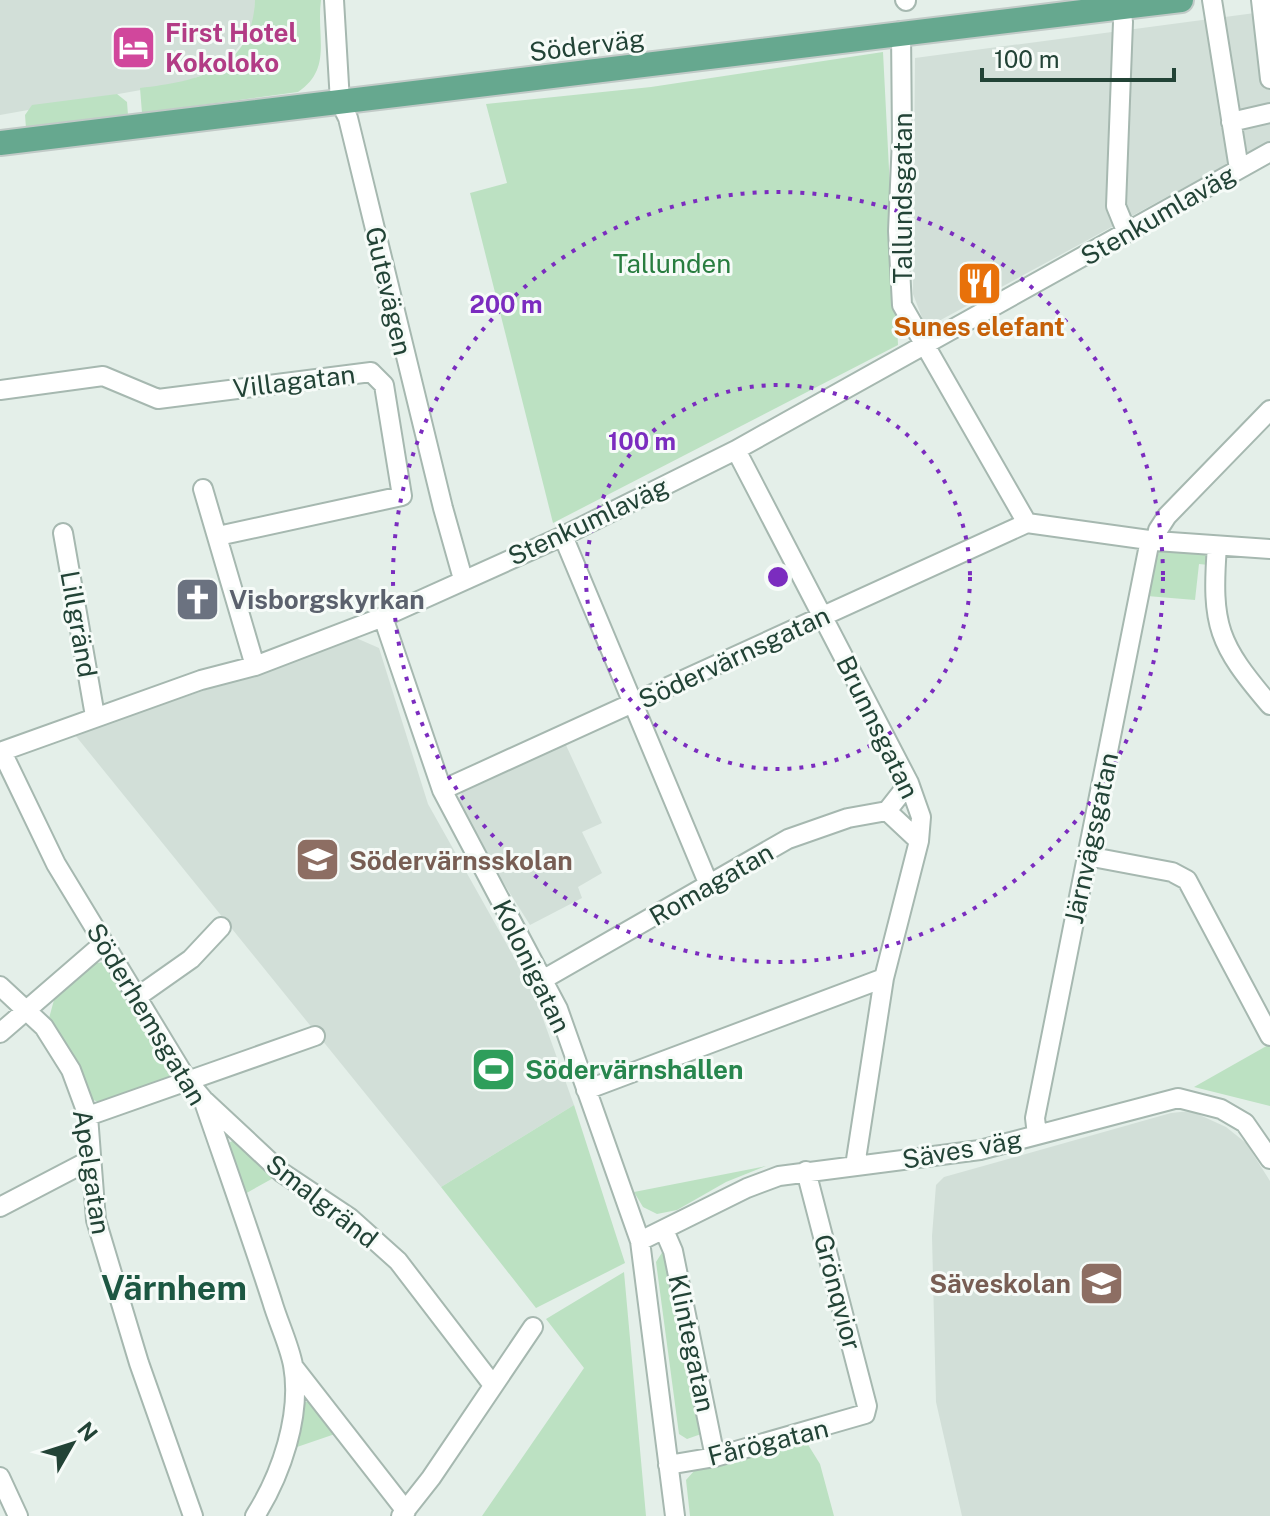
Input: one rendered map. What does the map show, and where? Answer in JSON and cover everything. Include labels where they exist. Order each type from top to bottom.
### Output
[{"type":"main road","name":"Söderväg","points":[[0,143],[449,91],[901,31],[1181,0]]},
{"type":"street","name":"Gutevägen","points":[[334,0],[340,102],[348,118],[437,486],[463,579]]},
{"type":"street","points":[[1212,0],[1239,169]]},
{"type":"street","points":[[1261,0],[1270,79]]},
{"type":"street","points":[[1121,8],[1116,206],[1127,233]]},
{"type":"street","name":"Tallundsgatan","points":[[901,31],[898,231],[902,305],[1027,523]]},
{"type":"street","points":[[1231,122],[1270,113]]},
{"type":"street","name":"Stenkumlaväg","points":[[1,752],[201,680],[255,666],[383,617],[563,536],[736,450],[1270,152]]},
{"type":"street","name":"Villagatan","points":[[0,390],[103,376],[158,399],[371,372],[384,385],[402,496],[218,536]]},
{"type":"street","name":"Järnvägsgatan","points":[[1037,1135],[1041,1088],[1153,541],[1167,516],[1270,410]]},
{"type":"street","name":"Brunnsgatan","points":[[736,450],[909,783],[921,817],[919,841],[884,978],[855,1166]]},
{"type":"street","points":[[203,489],[255,666]]},
{"type":"street","points":[[1027,523],[1153,541],[1270,549]]},
{"type":"street","name":"Södervärnsgatan","points":[[442,790],[1027,523]]},
{"type":"street","name":"Lillgränd","points":[[63,533],[95,716]]},
{"type":"street","points":[[563,536],[709,885]]},
{"type":"street","points":[[1217,546],[1213,593],[1217,623],[1238,665],[1270,705]]},
{"type":"street","name":"Kolonigatan","points":[[383,617],[442,790],[544,979],[640,1241],[675,1516]]},
{"type":"street","name":"Söderhemsgatan","points":[[1,752],[56,864],[187,1080],[203,1099],[293,1366],[292,1410],[284,1452],[274,1486],[255,1516]]},
{"type":"street","points":[[909,783],[887,811],[919,841]]},
{"type":"street","name":"Romagatan","points":[[544,979],[788,839],[848,818],[887,811]]},
{"type":"street","points":[[1087,856],[1172,872],[1187,880],[1270,1036]]},
{"type":"street","points":[[137,997],[191,959],[221,927]]},
{"type":"street","points":[[0,1033],[104,943]]},
{"type":"street","points":[[586,1090],[884,978]]},
{"type":"street","name":"Apelgatan","points":[[0,986],[44,1027],[71,1070],[88,1116],[96,1220],[139,1363],[193,1516]]},
{"type":"street","points":[[88,1116],[315,1036]]},
{"type":"street","name":"Säves väg","points":[[640,1241],[747,1188],[806,1171],[931,1159],[1178,1098],[1221,1109],[1264,1134],[1270,1159]]},
{"type":"street","name":"Smalgränd","points":[[203,1099],[281,1172],[350,1218],[398,1261],[493,1385]]},
{"type":"street","points":[[0,1207],[90,1160]]},
{"type":"street","name":"Grönqvior","points":[[806,1171],[867,1406],[865,1414]]},
{"type":"street","name":"Klintegatan","points":[[664,1230],[673,1251],[715,1457]]},
{"type":"street","points":[[293,1366],[404,1513],[533,1327]]},
{"type":"street","name":"Fårögatan","points":[[668,1465],[715,1457],[865,1414]]},
{"type":"street","points":[[0,1477],[18,1516]]},
{"type":"shaded area","points":[[0,0],[255,0],[254,28],[224,65],[186,82],[0,115]]},
{"type":"shaded area","points":[[1270,11],[1270,145],[1209,174],[926,328],[913,294],[915,58]]},
{"type":"shaded area","name":"Södervärnsskolan","points":[[356,638],[379,648],[428,804],[533,991],[574,1105],[441,1187],[75,735]]},
{"type":"shaded area","points":[[565,743],[602,823],[582,832],[602,873],[578,887],[582,898],[530,925],[498,874],[459,799],[464,788]]},
{"type":"shaded area","name":"Säveskolan","points":[[1191,1111],[1226,1127],[1246,1143],[1270,1181],[1270,1516],[962,1516],[936,1402],[932,1236],[936,1185],[944,1177],[1171,1113]]},
{"type":"green space","points":[[255,0],[321,0],[321,51],[316,73],[309,83],[298,92],[142,113],[140,88],[202,76],[233,57],[252,24]]},
{"type":"green space","name":"Tallunden","points":[[883,52],[898,345],[553,523],[470,193],[507,183],[486,104],[651,87]]},
{"type":"green space","points":[[117,94],[127,102],[128,115],[26,128],[25,115],[32,105]]},
{"type":"green space","points":[[1159,551],[1211,555],[1209,565],[1199,564],[1195,600],[1147,596]]},
{"type":"green space","points":[[105,962],[173,1072],[166,1081],[98,1102],[87,1097],[48,1022],[54,1000],[96,963]]},
{"type":"green space","points":[[1270,1044],[1270,1106],[1194,1087]]},
{"type":"green space","points":[[574,1105],[625,1263],[536,1308],[441,1187]]},
{"type":"green space","points":[[234,1140],[277,1176],[243,1195],[227,1144]]},
{"type":"green space","points":[[766,1166],[726,1182],[677,1210],[657,1214],[643,1207],[634,1192]]},
{"type":"green space","points":[[663,1251],[669,1253],[704,1433],[687,1439],[679,1434],[656,1262]]},
{"type":"green space","points":[[624,1272],[646,1516],[482,1516],[584,1368],[546,1319]]},
{"type":"green space","points":[[313,1401],[335,1434],[297,1447],[299,1409],[304,1402]]},
{"type":"green space","points":[[807,1443],[820,1464],[834,1516],[690,1516],[686,1480],[694,1471]]},
{"type":"place","name":"First Hotel Kokoloko","points":[[134,47]]},
{"type":"place","name":"Sunes elefant","points":[[979,283]]},
{"type":"place","name":"Visborgskyrkan","points":[[198,599]]},
{"type":"place","name":"Södervärnsskolan","points":[[318,860]]},
{"type":"place","name":"Södervärnshallen","points":[[494,1069]]},
{"type":"place","name":"Säveskolan","points":[[1102,1283]]},
{"type":"district","name":"Värnhem","points":[[174,1288]]}]
